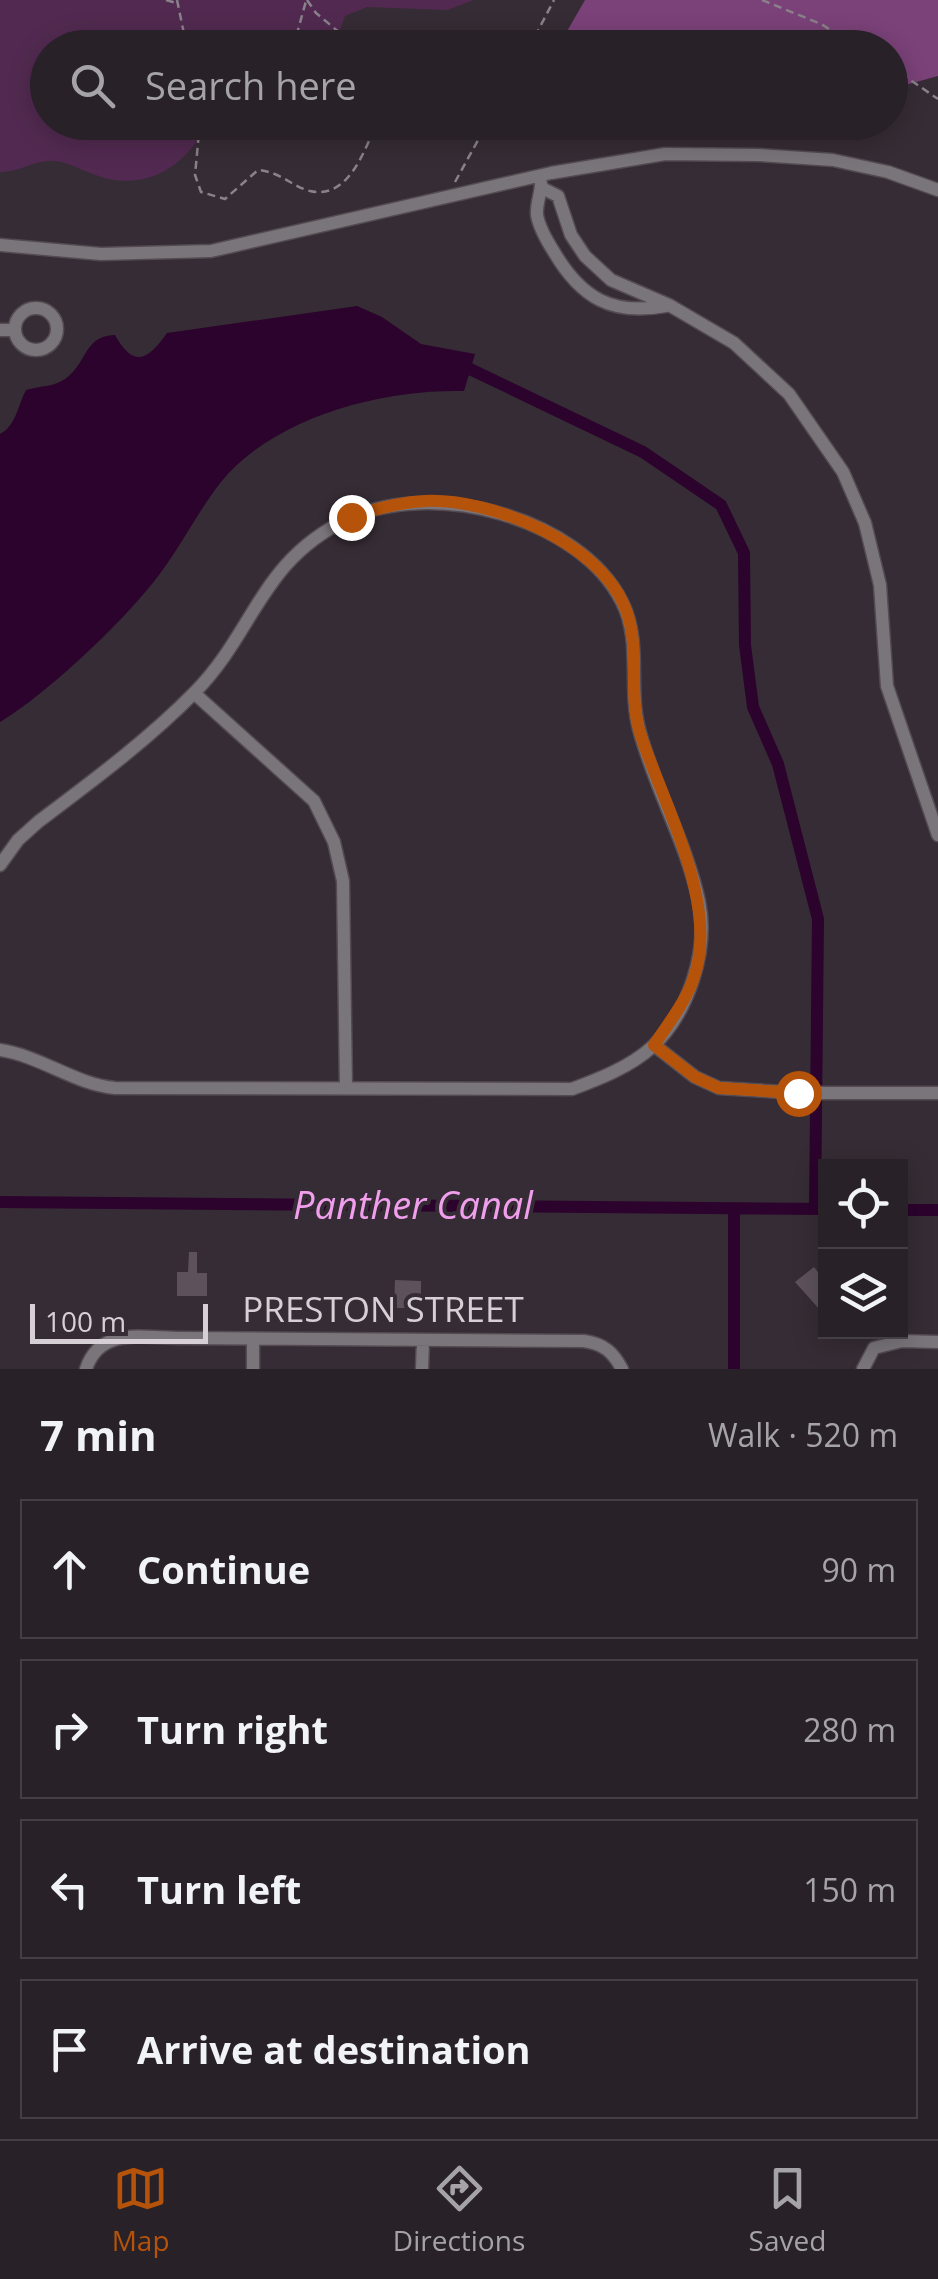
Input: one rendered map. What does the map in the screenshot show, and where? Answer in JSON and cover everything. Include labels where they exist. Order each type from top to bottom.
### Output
[{"type":"street","points":[[0,245],[102,254],[211,251],[450,196],[541,182],[665,154],[758,154],[833,160],[888,172],[938,190]]},
{"type":"street","points":[[541,182],[558,196],[571,234],[585,256],[611,280],[715,329],[766,370],[802,410],[843,472],[865,523],[880,585],[888,686],[938,835]]},
{"type":"street","points":[[541,182],[538,217],[566,272],[590,296],[639,311],[669,305]]},
{"type":"street","points":[[566,272],[585,256]]},
{"type":"street","points":[[0,330],[15,330]]},
{"type":"street","points":[[0,866],[18,840],[38,822],[194,694],[222,662],[277,573],[325,531],[385,506],[424,501],[469,505],[519,522],[584,554],[614,588],[630,622],[639,728],[692,877],[702,919],[694,978],[654,1045],[623,1066],[572,1089],[94,1086],[0,1050]]},
{"type":"street","points":[[194,694],[314,801],[334,842],[343,881],[346,1088]]},
{"type":"street","points":[[654,1045],[695,1077],[719,1088],[798,1093],[938,1092]]},
{"type":"street","name":"PRESTON STREET","points":[[86,1369],[92,1352],[116,1338],[584,1341],[598,1343],[615,1354],[622,1369]]},
{"type":"street","points":[[253,1369],[254,1340]]},
{"type":"street","points":[[422,1369],[423,1340]]},
{"type":"street","points":[[863,1369],[874,1348],[902,1340],[938,1342]]},
{"type":"path","points":[[166,0],[177,2],[184,30]]},
{"type":"path","points":[[298,30],[307,0]]},
{"type":"path","points":[[307,0],[336,30]]},
{"type":"path","points":[[538,30],[554,0]]},
{"type":"path","points":[[762,0],[831,30]]},
{"type":"path","points":[[908,78],[938,99]]},
{"type":"path","points":[[198,140],[195,175],[201,192],[224,199],[258,170],[286,177],[309,191],[328,191],[344,184],[368,140]]},
{"type":"path","points":[[450,196],[477,140]]},
{"type":"shaded area","points":[[0,0],[474,0],[447,10],[367,7],[345,16],[340,30],[30,30],[30,140],[197,140],[171,167],[144,179],[114,180],[54,161],[0,172]]},
{"type":"shaded area","points":[[585,0],[938,0],[938,76],[908,84],[908,30],[568,30]]},
{"type":"shaded area","points":[[357,306],[382,317],[421,344],[475,354],[464,391],[399,395],[366,402],[332,411],[270,440],[221,482],[161,572],[120,620],[60,677],[0,722],[0,434],[13,421],[26,390],[65,379],[91,345],[105,337],[115,335],[128,353],[141,357],[167,333]]},
{"type":"building","points":[[189,1252],[197,1252],[197,1273],[207,1273],[207,1296],[177,1296],[177,1272],[188,1272]]},
{"type":"building","points":[[814,1267],[818,1272],[818,1308],[795,1282]]},
{"type":"building","points":[[395,1280],[421,1281],[421,1295],[406,1298],[406,1308],[394,1308]]},
{"type":"waterway","points":[[454,372],[470,369],[643,452],[721,505],[744,553],[745,645],[753,707],[778,764],[818,919],[815,1209]]},
{"type":"waterway","name":"Panther Canal","points":[[0,1202],[818,1209]]},
{"type":"waterway","points":[[734,1208],[734,1369]]},
{"type":"waterway","name":"Panther Canal","points":[[908,1210],[938,1210]]},
{"type":"route","points":[[351,517],[385,506],[424,501],[484,508],[563,542],[604,572],[630,622],[639,728],[692,877],[702,919],[694,978],[654,1045],[695,1077],[719,1088],[798,1093]]}]
